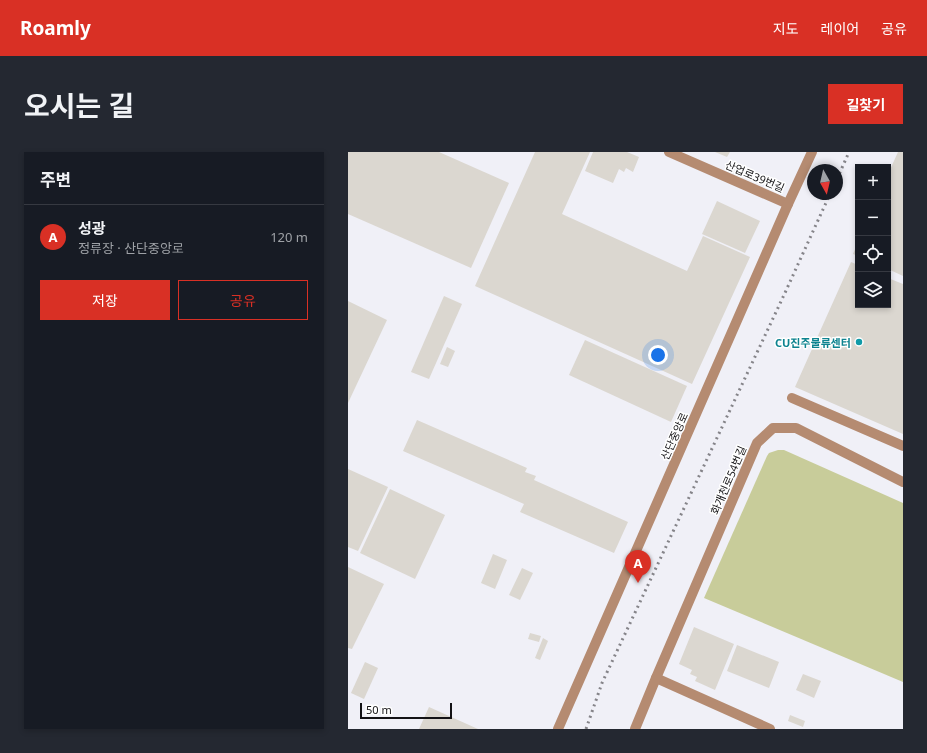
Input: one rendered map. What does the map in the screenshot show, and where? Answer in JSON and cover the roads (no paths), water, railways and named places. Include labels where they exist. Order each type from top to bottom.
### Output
[{"type":"street","name":"산업로39번길","points":[[669,152],[788,204]]},
{"type":"street","name":"산단중앙로","points":[[558,729],[812,152]]},
{"type":"street","points":[[792,398],[903,446]]},
{"type":"street","name":"화개천로54번길","points":[[635,729],[757,443],[773,428],[796,428],[903,482]]},
{"type":"street","points":[[656,678],[770,729]]},
{"type":"railway","points":[[843,166],[849,152]]},
{"type":"railway","points":[[586,729],[602,683],[827,200]]},
{"type":"place","name":"CU진주물류센터","points":[[859,342]]},
{"type":"place","name":"성광","points":[[638,583]]}]
